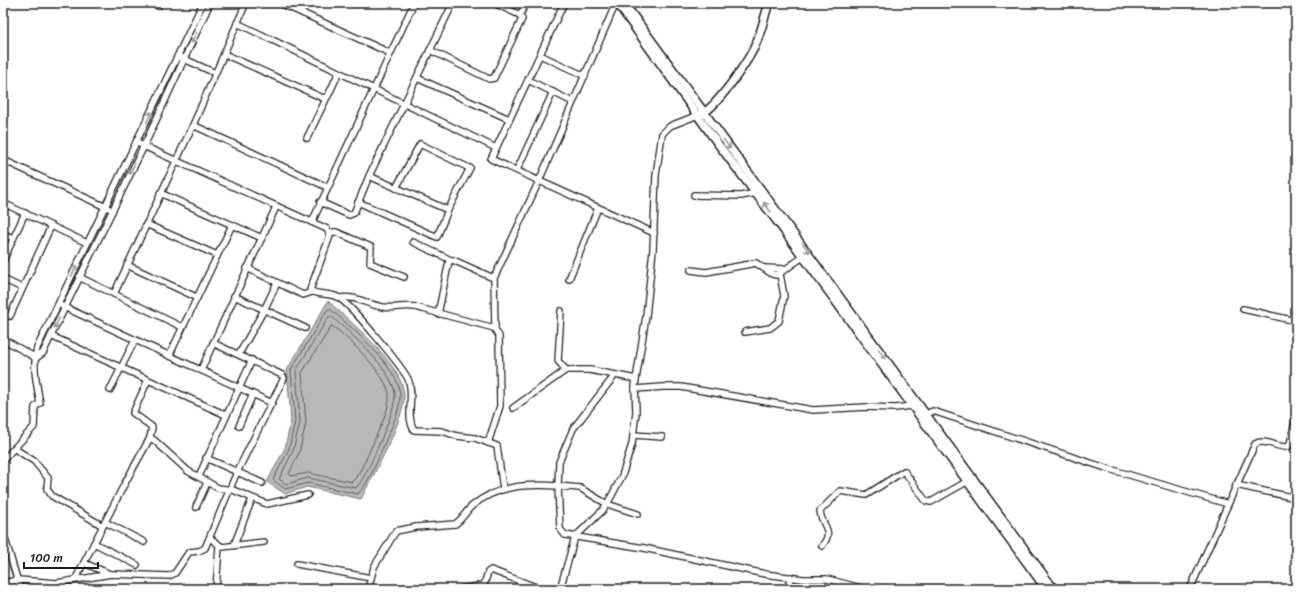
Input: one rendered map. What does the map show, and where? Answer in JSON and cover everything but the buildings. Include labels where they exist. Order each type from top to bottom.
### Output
[{"type":"street","points":[[3,460],[15,449],[34,427],[35,407],[40,403],[36,384],[36,358],[39,345],[203,3]]},
{"type":"street","points":[[36,358],[43,352],[52,336],[79,277],[144,146],[210,3]]},
{"type":"street","points":[[114,294],[193,125],[246,3]]},
{"type":"street","points":[[280,3],[390,53]]},
{"type":"street","points":[[312,222],[373,88],[414,3]]},
{"type":"street","points":[[320,202],[351,215],[354,213],[416,78],[453,3]]},
{"type":"street","points":[[494,3],[520,15]]},
{"type":"street","points":[[430,50],[492,80],[496,75],[522,21],[520,15],[526,3]]},
{"type":"street","points":[[488,443],[500,402],[499,336],[495,329],[494,277],[539,181],[617,3],[1054,589]]},
{"type":"street","points":[[624,3],[756,193],[912,406],[925,416],[968,481],[1046,589]]},
{"type":"street","points":[[560,589],[575,536],[607,504],[622,476],[634,435],[635,389],[646,316],[654,234],[656,175],[662,134],[670,126],[701,114],[717,102],[754,48],[769,3]]},
{"type":"street","points":[[562,4],[540,55],[496,148],[492,160],[518,170],[654,234]]},
{"type":"street","points":[[237,23],[496,148]]},
{"type":"street","points":[[224,54],[323,98],[327,98]]},
{"type":"street","points":[[540,55],[585,76]]},
{"type":"street","points":[[178,56],[215,73]]},
{"type":"street","points":[[307,138],[339,72]]},
{"type":"street","points":[[416,78],[509,120]]},
{"type":"street","points":[[528,80],[574,102]]},
{"type":"street","points":[[518,170],[553,92]]},
{"type":"street","points":[[193,125],[327,187]]},
{"type":"street","points":[[136,143],[312,222],[327,229],[329,232],[336,232],[371,247],[370,263],[404,277]]},
{"type":"street","points":[[358,202],[437,236],[469,168],[420,144],[396,188]]},
{"type":"street","points":[[3,160],[112,210]]},
{"type":"street","points":[[370,176],[448,210]]},
{"type":"street","points":[[160,193],[262,238]]},
{"type":"street","points":[[694,195],[741,196],[756,193]]},
{"type":"street","points":[[3,203],[87,243]]},
{"type":"street","points":[[201,370],[276,207]]},
{"type":"street","points":[[569,279],[598,208]]},
{"type":"street","points":[[3,261],[25,213]]},
{"type":"street","points":[[146,224],[217,255]]},
{"type":"street","points":[[169,356],[196,297],[232,225]]},
{"type":"street","points":[[10,316],[51,226]]},
{"type":"street","points":[[312,292],[311,286],[326,246],[329,232]]},
{"type":"street","points":[[3,234],[13,238]]},
{"type":"street","points":[[413,242],[451,260],[494,277]]},
{"type":"street","points":[[761,267],[772,274],[780,274],[803,257]]},
{"type":"street","points":[[438,314],[447,264],[451,260]]},
{"type":"street","points":[[691,270],[706,272],[751,264],[771,269],[787,269]]},
{"type":"street","points":[[127,265],[196,297]]},
{"type":"street","points":[[247,268],[303,295],[312,292],[328,294],[340,298],[353,297],[386,308],[403,306],[415,307],[495,329]]},
{"type":"street","points":[[745,332],[770,328],[778,321],[784,295],[780,274]]},
{"type":"street","points":[[79,277],[182,327]]},
{"type":"street","points":[[3,279],[22,288]]},
{"type":"street","points":[[239,354],[264,310],[277,283]]},
{"type":"street","points":[[234,296],[305,328]]},
{"type":"street","points":[[340,298],[379,341],[407,377],[410,387],[413,429],[442,431],[456,436],[474,438],[498,447],[499,469],[503,489]]},
{"type":"street","points":[[58,304],[272,403]]},
{"type":"street","points":[[1243,309],[1296,321]]},
{"type":"street","points":[[562,311],[558,361],[566,370]]},
{"type":"street","points":[[52,336],[226,415]]},
{"type":"street","points":[[3,339],[36,358]]},
{"type":"street","points":[[110,390],[136,340]]},
{"type":"street","points":[[3,583],[18,580],[54,583],[111,574],[161,577],[172,575],[188,552],[204,549],[237,472],[272,403],[283,376],[252,360],[213,343]]},
{"type":"street","points":[[199,476],[252,360]]},
{"type":"street","points":[[513,408],[530,393],[566,370],[590,370],[636,379]]},
{"type":"street","points":[[615,375],[573,429],[559,462],[558,486],[560,530],[565,535],[791,578],[827,579],[866,589]]},
{"type":"street","points":[[75,580],[150,438],[152,427],[133,413],[148,380]]},
{"type":"street","points":[[635,389],[663,386],[682,388],[817,410],[866,407],[895,408],[912,406]]},
{"type":"street","points":[[239,426],[253,394]]},
{"type":"street","points":[[925,416],[933,411],[1106,468],[1228,504]]},
{"type":"street","points":[[1190,589],[1253,448],[1257,442],[1285,447],[1289,446],[1296,417]]},
{"type":"street","points":[[634,435],[662,437]]},
{"type":"street","points":[[150,438],[188,471],[199,476],[207,483],[270,504],[308,495]]},
{"type":"street","points":[[15,449],[34,461],[48,478],[47,489],[52,496],[104,524],[144,542]]},
{"type":"street","points":[[206,458],[262,483]]},
{"type":"street","points":[[822,546],[828,534],[820,511],[840,491],[866,495],[904,471],[926,501],[931,502],[968,481]]},
{"type":"street","points":[[196,507],[207,483]]},
{"type":"street","points":[[368,589],[380,557],[396,531],[416,527],[455,524],[475,503],[503,489],[527,484],[580,488],[607,504],[638,514]]},
{"type":"street","points":[[1236,485],[1296,498]]},
{"type":"street","points":[[234,546],[252,499]]},
{"type":"street","points":[[3,532],[20,589]]},
{"type":"street","points":[[210,538],[219,546],[234,546],[264,542]]},
{"type":"street","points":[[94,543],[137,565]]},
{"type":"street","points":[[216,589],[219,546]]},
{"type":"street","points":[[84,563],[111,574]]},
{"type":"street","points":[[297,564],[371,578]]},
{"type":"street","points":[[461,589],[482,587],[488,572],[491,570],[541,589]]},
{"type":"street","points":[[787,589],[791,578]]},
{"type":"street","points":[[11,582],[13,589]]},
{"type":"water","points":[[328,301],[361,331],[385,357],[395,370],[401,383],[404,395],[403,406],[394,433],[361,499],[307,487],[285,494],[267,482],[285,448],[291,420],[287,370]]}]
